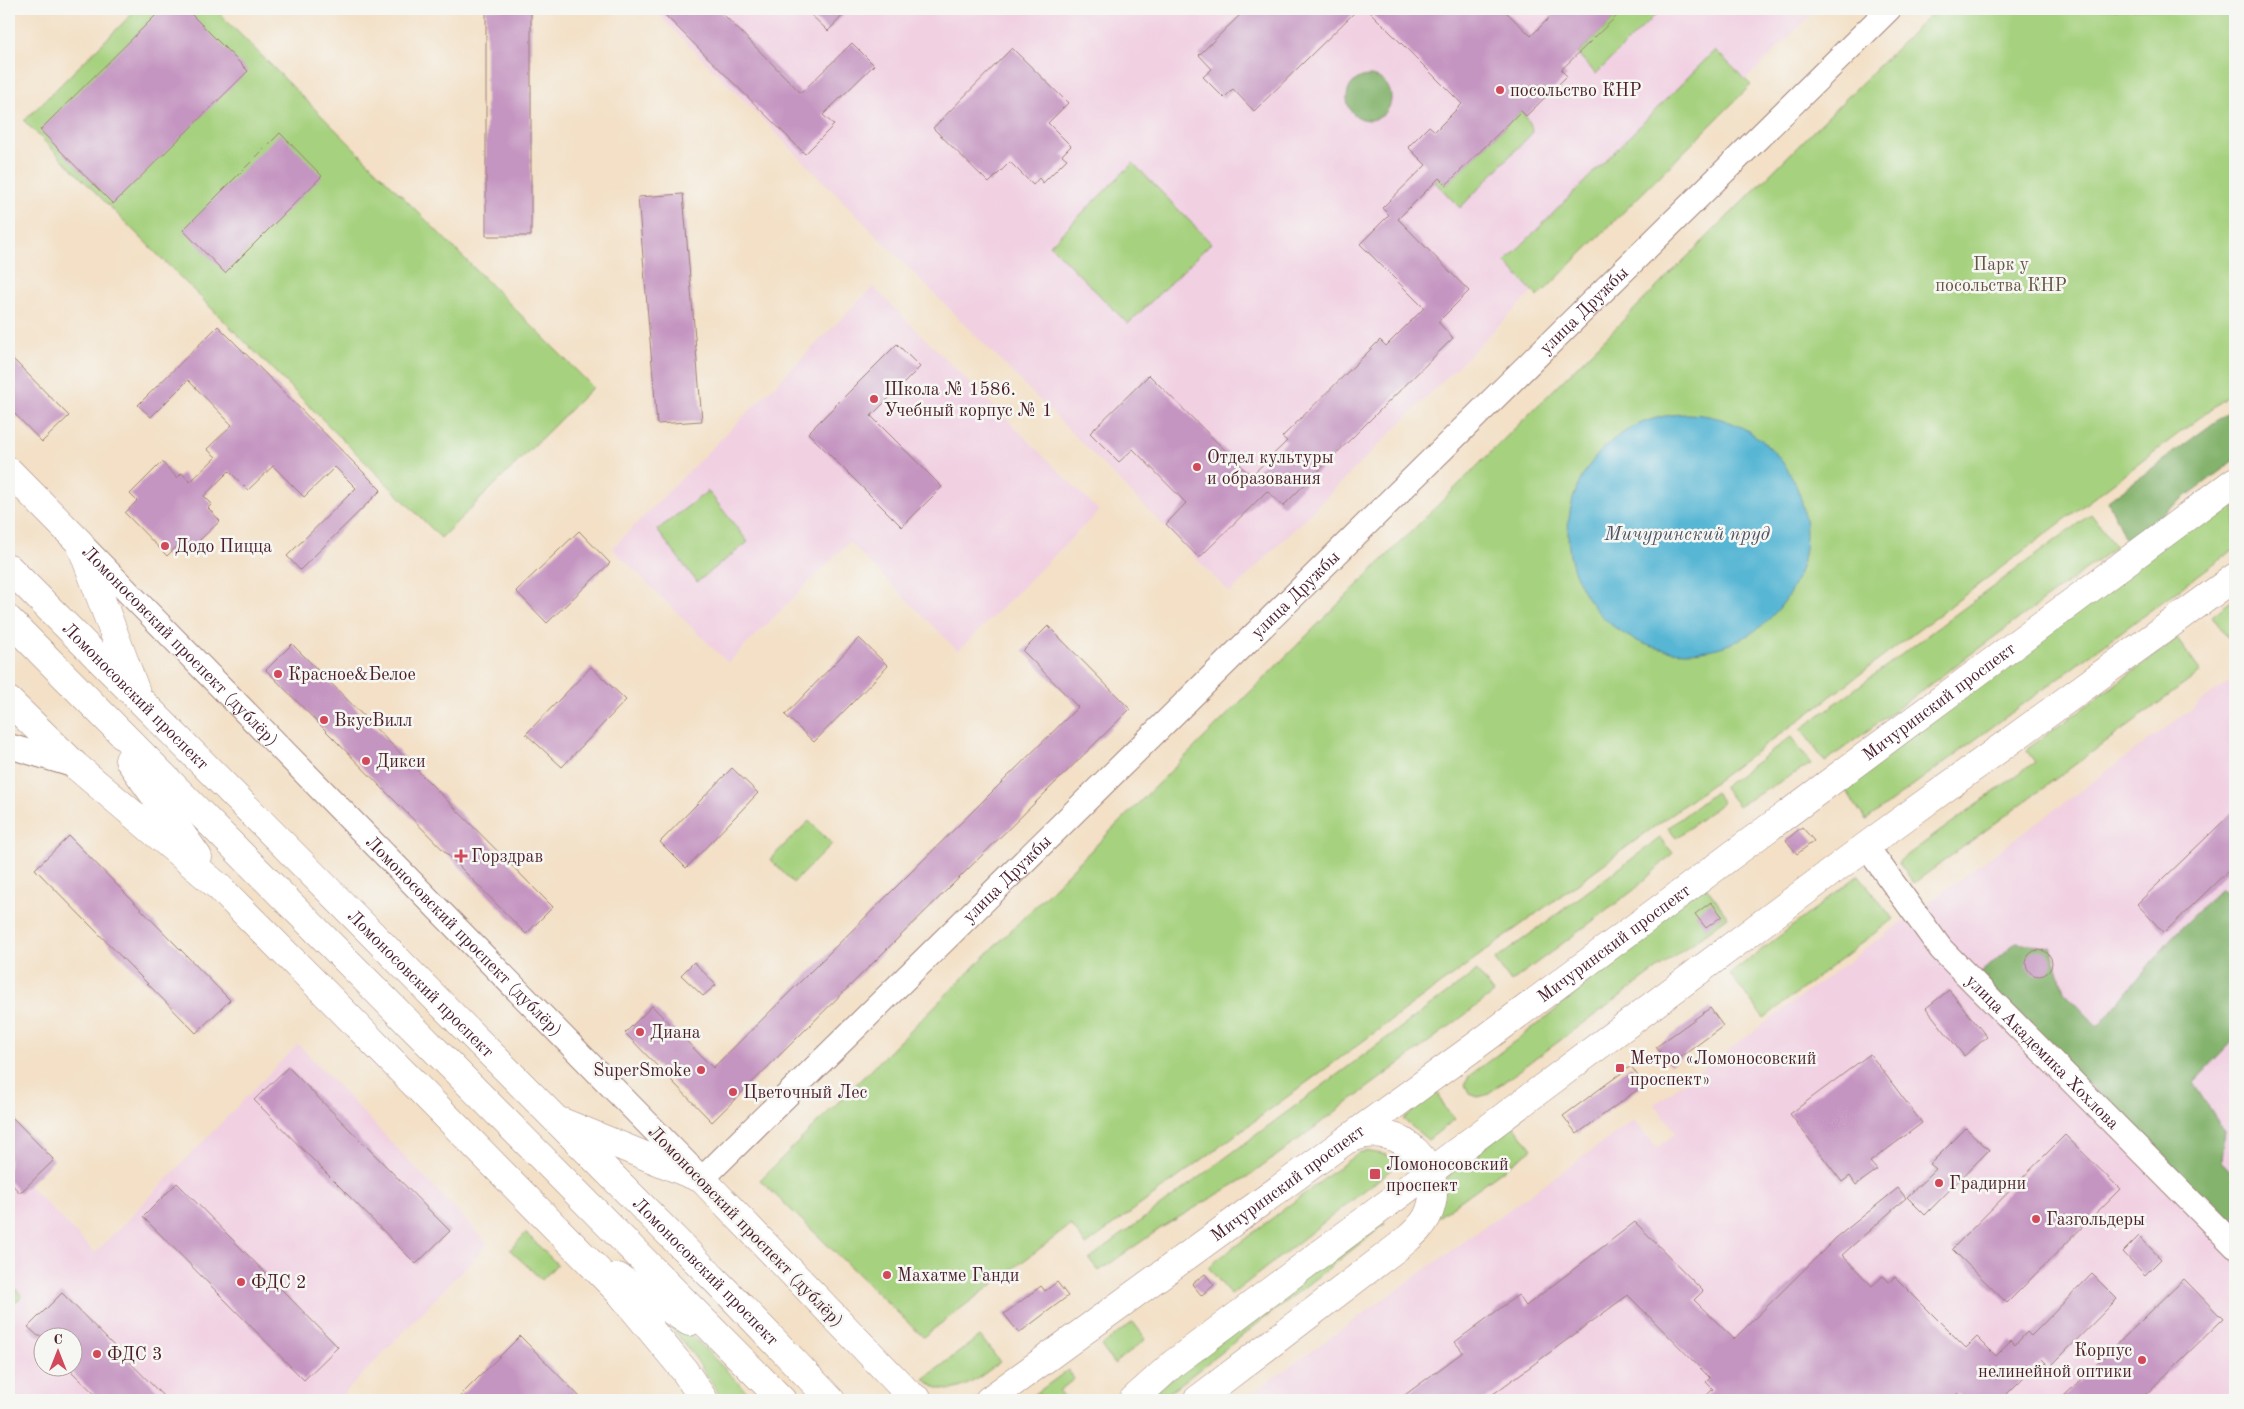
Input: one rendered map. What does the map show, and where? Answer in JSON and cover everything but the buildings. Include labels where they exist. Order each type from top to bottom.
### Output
[{"type":"main road","name":"Ломоносовский проспект (дублёр)","points":[[9,471],[80,542]]},
{"type":"main road","name":"Мичуринский проспект","points":[[988,1399],[1348,1139],[2235,481]]},
{"type":"main road","points":[[80,542],[139,700]]},
{"type":"main road","name":"Ломоносовский проспект","points":[[9,568],[731,1296],[831,1400]]},
{"type":"main road","points":[[1133,1400],[1174,1363],[1429,1172],[1866,846],[2235,577]]},
{"type":"main road","name":"Ломоносовский проспект","points":[[9,620],[782,1400]]},
{"type":"main road","points":[[81,693],[220,887]]},
{"type":"main road","points":[[9,701],[76,766],[220,887],[584,1255],[646,1322],[704,1400]]},
{"type":"main road","points":[[554,1119],[702,1179]]},
{"type":"main road","points":[[1209,1397],[1420,1228],[1431,1205],[1433,1192],[1429,1172],[1421,1155],[1401,1138],[1375,1132],[1348,1139]]},
{"type":"main road","name":"Ломоносовский проспект (дублёр)","points":[[702,1179],[907,1392],[918,1400]]},
{"type":"main road","points":[[584,1255],[735,1351]]},
{"type":"street","name":"улица Дружбы","points":[[702,1179],[1889,9]]},
{"type":"street","name":"Ломоносовский проспект (дублёр)","points":[[80,542],[702,1179]]},
{"type":"street","points":[[9,746],[76,766]]},
{"type":"street","name":"улица Академика Хохлова","points":[[1866,846],[1941,949],[2235,1246]]},
{"type":"shaded area","points":[[653,9],[1817,9],[1230,593]]},
{"type":"shaded area","name":"Школа № 1586. Учебный корпус № 1","points":[[873,287],[1099,511],[958,651],[849,542],[728,663],[612,548]]},
{"type":"shaded area","points":[[2235,677],[2235,1400],[1243,1400],[1634,1120],[1657,1148],[1676,1133],[1655,1104]]},
{"type":"shaded area","points":[[298,1044],[488,1244],[338,1400],[9,1400],[9,1165],[95,1253]]},
{"type":"green space","points":[[137,9],[215,9],[593,387],[441,538],[24,121]]},
{"type":"green space","points":[[1624,9],[1661,9],[1596,74],[1578,54]]},
{"type":"green space","name":"Парк у посольства КНР","points":[[1936,9],[2235,9],[2235,391],[1802,718],[1086,1245],[1071,1225],[923,1337],[760,1180]]},
{"type":"green space","points":[[1715,50],[1751,85],[1538,297],[1505,262]]},
{"type":"green space","points":[[1373,76],[1385,82],[1390,89],[1390,107],[1385,114],[1378,119],[1365,120],[1353,114],[1348,107],[1347,94],[1353,82],[1360,77]]},
{"type":"green space","points":[[1521,111],[1530,123],[1533,132],[1460,208],[1435,182],[1439,178],[1446,185]]},
{"type":"green space","points":[[1133,163],[1211,243],[1128,324],[1050,245]]},
{"type":"green space","points":[[2235,407],[2235,460],[2126,541],[2108,501]]},
{"type":"green space","points":[[708,491],[748,542],[697,582],[657,530]]},
{"type":"green space","points":[[2235,491],[2235,548],[1866,820],[1841,784]]},
{"type":"green space","points":[[2091,514],[2116,547],[1825,762],[1801,729]]},
{"type":"green space","points":[[2235,598],[2235,648],[2212,616]]},
{"type":"green space","points":[[2177,639],[2201,672],[1914,883],[1898,862],[2035,762],[2026,750]]},
{"type":"green space","points":[[1791,737],[1811,764],[1738,806],[1723,787]]},
{"type":"green space","points":[[1715,792],[1723,802],[1676,838],[1668,828]]},
{"type":"green space","points":[[809,821],[832,844],[793,883],[770,859]]},
{"type":"green space","points":[[1660,838],[1673,853],[1634,890],[1511,982],[1495,960]]},
{"type":"green space","points":[[1859,875],[1893,919],[1764,1018],[1730,974]]},
{"type":"green space","points":[[1704,884],[1728,917],[1486,1095],[1478,1097],[1470,1094],[1465,1085],[1469,1076],[1552,1013],[1649,926]]},
{"type":"green space","points":[[2221,889],[2235,903],[2235,1039],[2193,1083],[2224,1131],[2221,1161],[2235,1176],[2235,1230],[1979,975],[2016,942],[2051,947],[2064,991],[2098,1027],[2172,937]]},
{"type":"green space","points":[[1477,971],[1494,993],[1255,1172],[1161,1228],[1099,1271],[1089,1259]]},
{"type":"green space","points":[[1438,1091],[1444,1107],[1455,1119],[1428,1140],[1403,1119]]},
{"type":"green space","points":[[1513,1124],[1532,1149],[1434,1220],[1450,1171]]},
{"type":"green space","points":[[1366,1151],[1387,1155],[1397,1165],[1231,1295],[1208,1267],[1358,1153]]},
{"type":"green space","points":[[1380,1217],[1385,1224],[1160,1400],[1144,1400]]},
{"type":"green space","points":[[526,1233],[557,1264],[542,1280],[510,1250]]},
{"type":"green space","points":[[9,1282],[22,1296],[9,1309]]},
{"type":"green space","points":[[658,1310],[670,1313],[755,1400],[723,1400],[696,1359]]},
{"type":"green space","points":[[1133,1322],[1146,1339],[1114,1364],[1101,1346]]},
{"type":"green space","points":[[980,1336],[1000,1362],[973,1381],[954,1389],[944,1390],[924,1379]]},
{"type":"green space","points":[[1068,1370],[1074,1379],[1059,1391],[1067,1400],[1027,1400]]},
{"type":"water","name":"Мичуринский пруд","points":[[1687,414],[1721,419],[1732,423],[1753,434],[1771,449],[1786,467],[1797,488],[1801,499],[1806,533],[1801,567],[1797,578],[1786,599],[1771,617],[1753,632],[1732,643],[1721,647],[1687,652],[1653,647],[1642,643],[1621,632],[1603,617],[1588,599],[1577,578],[1573,567],[1568,533],[1573,499],[1577,488],[1588,467],[1603,449],[1621,434],[1642,423],[1653,419]]},
{"type":"place","name":"посольство КНР","points":[[1500,90]]},
{"type":"place","name":"Школа № 1586. Учебный корпус № 1","points":[[874,399]]},
{"type":"place","name":"Отдел культуры и образования","points":[[1197,467]]},
{"type":"place","name":"Додо Пицца","points":[[165,546]]},
{"type":"place","name":"Красное&Белое","points":[[278,674]]},
{"type":"place","name":"ВкусВилл","points":[[324,720]]},
{"type":"place","name":"Дикси","points":[[366,761]]},
{"type":"place","name":"Горздрав","points":[[461,856]]},
{"type":"place","name":"Диана","points":[[640,1032]]},
{"type":"place","name":"Метро «Ломоносовский проспект»","points":[[1620,1068]]},
{"type":"place","name":"SuperSmoke","points":[[701,1070]]},
{"type":"place","name":"Цветочный Лес","points":[[733,1092]]},
{"type":"place","name":"Ломоносовский проспект","points":[[1375,1174]]},
{"type":"place","name":"Градирни","points":[[1939,1183]]},
{"type":"place","name":"Газгольдеры","points":[[2036,1219]]},
{"type":"place","name":"Махатме Ганди","points":[[887,1275]]},
{"type":"place","name":"ФДС 2","points":[[241,1282]]},
{"type":"place","name":"ФДС 3","points":[[97,1354]]},
{"type":"place","name":"Корпус нелинейной оптики","points":[[2142,1360]]}]
